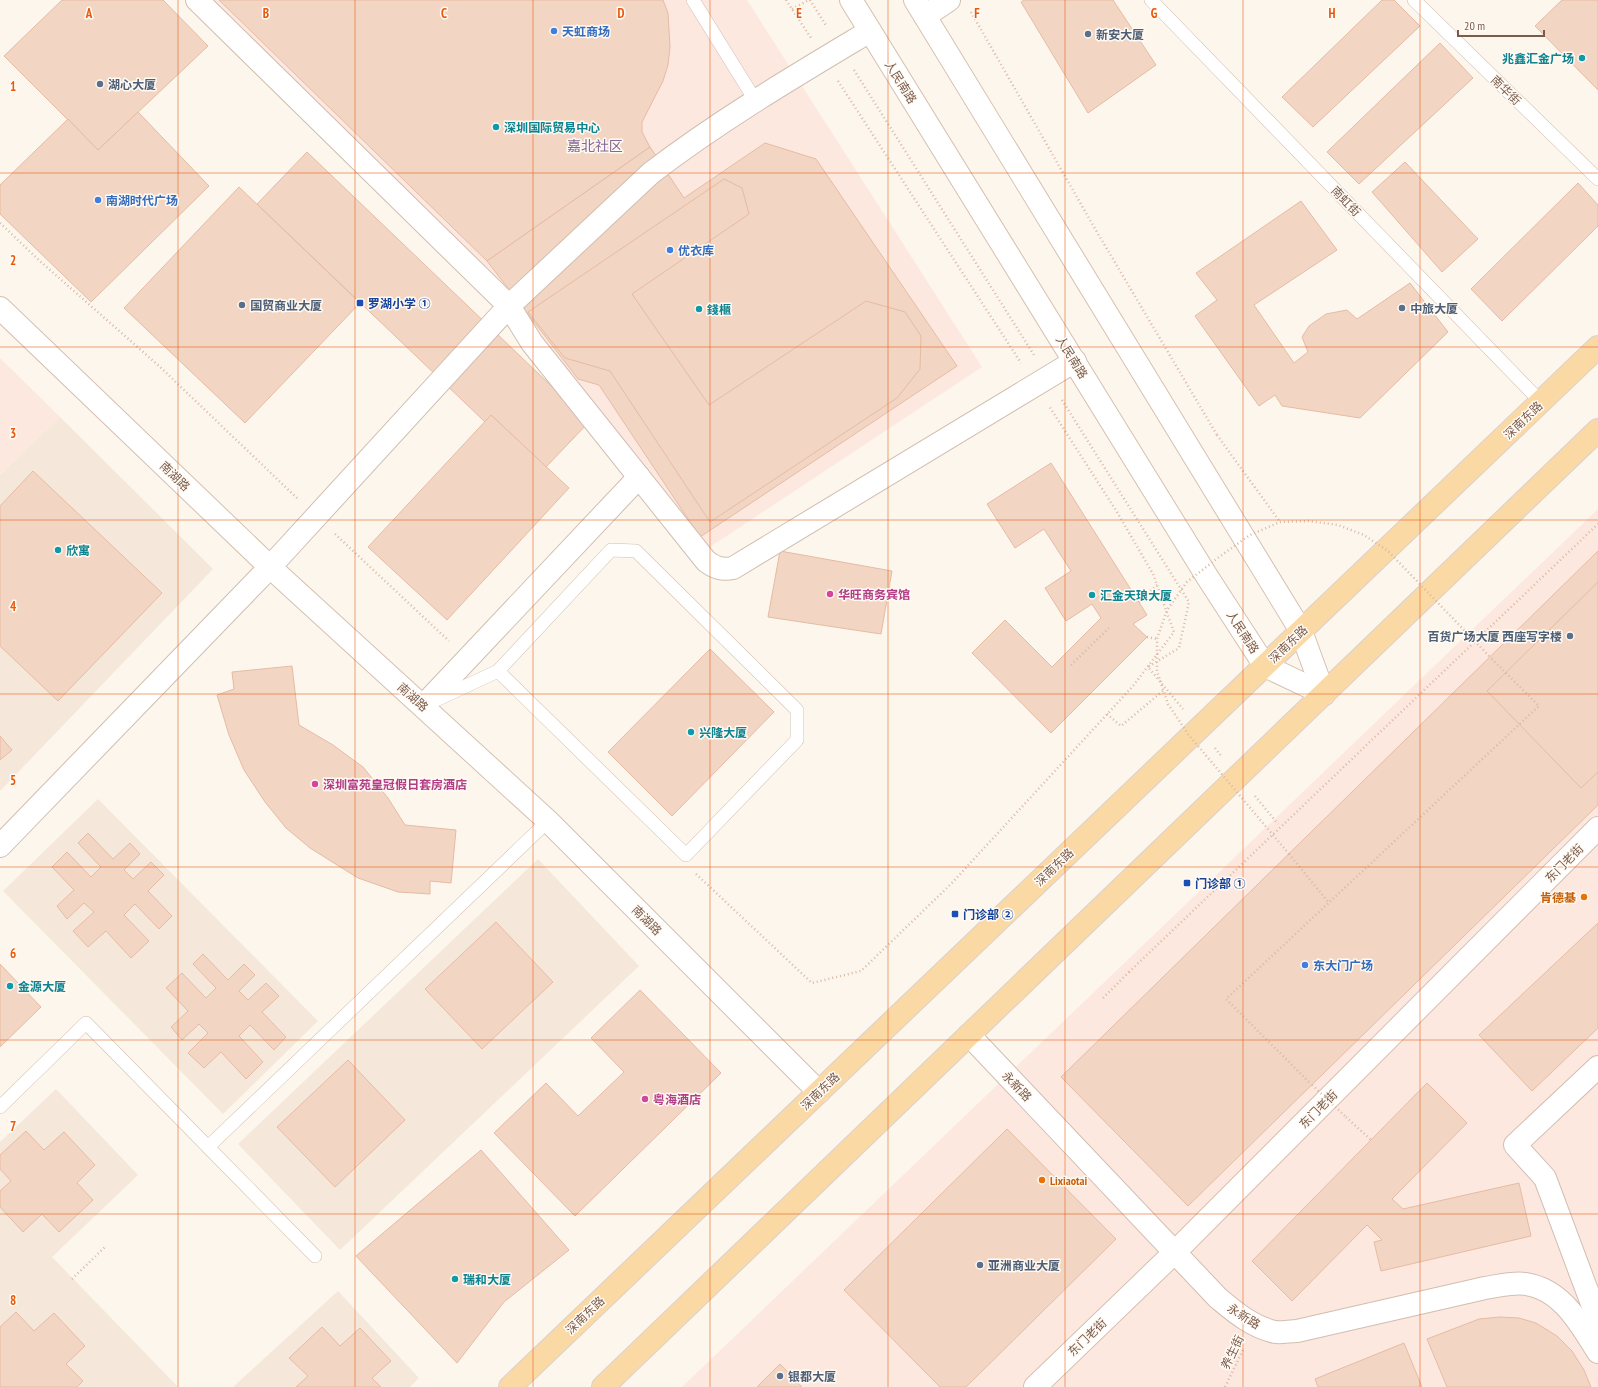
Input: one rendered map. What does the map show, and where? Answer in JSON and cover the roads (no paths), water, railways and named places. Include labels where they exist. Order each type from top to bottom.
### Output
[{"type":"main road","name":"深南东路","points":[[510,1387],[1598,347]]},
{"type":"main road","points":[[603,1387],[1598,430]]},
{"type":"street","points":[[197,0],[509,306],[532,343],[706,561],[714,567],[724,570],[733,568],[1075,361]]},
{"type":"street","name":"人民南路","points":[[850,0],[1208,578],[1265,666],[1324,694]]},
{"type":"street","points":[[958,3],[920,8],[1301,631],[1324,694]]},
{"type":"street","points":[[0,846],[270,567],[509,306],[651,173],[698,138],[755,100],[870,31]]},
{"type":"street","name":"南湖路","points":[[0,308],[270,567],[548,821],[819,1092]]},
{"type":"street","points":[[423,706],[639,477]]},
{"type":"street","name":"东门老街","points":[[1035,1387],[1175,1252],[1598,828]]},
{"type":"street","name":"永新路","points":[[969,1035],[1218,1298],[1255,1326],[1276,1332],[1297,1331],[1486,1288],[1509,1284],[1526,1284],[1547,1292],[1563,1303],[1574,1315],[1598,1352]]},
{"type":"street","points":[[1598,1067],[1515,1145],[1545,1178],[1598,1320]]},
{"type":"lane","points":[[693,0],[755,100]]},
{"type":"lane","name":"南虹街","points":[[1151,0],[1541,402]]},
{"type":"lane","name":"南华街","points":[[1414,0],[1598,179]]},
{"type":"lane","points":[[423,706],[498,671],[611,550],[636,551],[797,710],[797,740],[686,855],[498,671]]},
{"type":"lane","points":[[208,1148],[548,821]]},
{"type":"lane","points":[[0,1107],[86,1023],[315,1256]]},
{"type":"place","name":"天虹商场","points":[[554,31]]},
{"type":"place","name":"新安大厦","points":[[1088,34]]},
{"type":"place","name":"兆鑫汇金广场","points":[[1582,58]]},
{"type":"place","name":"湖心大厦","points":[[100,84]]},
{"type":"place","name":"深圳国际贸易中心","points":[[496,127]]},
{"type":"place","name":"南湖时代广场","points":[[98,200]]},
{"type":"place","name":"优衣库","points":[[670,250]]},
{"type":"place","name":"罗湖小学 ①","points":[[360,303]]},
{"type":"place","name":"国贸商业大厦","points":[[242,305]]},
{"type":"place","name":"中旅大厦","points":[[1402,308]]},
{"type":"place","name":"錢櫃","points":[[699,309]]},
{"type":"place","name":"欣寓","points":[[58,550]]},
{"type":"place","name":"华旺商务宾馆","points":[[830,594]]},
{"type":"place","name":"汇金天琅大厦","points":[[1092,595]]},
{"type":"place","name":"百货广场大厦 西座写字楼","points":[[1570,636]]},
{"type":"place","name":"兴隆大厦","points":[[691,732]]},
{"type":"place","name":"深圳富苑皇冠假日套房酒店","points":[[315,784]]},
{"type":"place","name":"门诊部 ①","points":[[1187,883]]},
{"type":"place","name":"肯德基","points":[[1584,897]]},
{"type":"place","name":"门诊部 ②","points":[[955,914]]},
{"type":"place","name":"东大门广场","points":[[1305,965]]},
{"type":"place","name":"金源大厦","points":[[10,986]]},
{"type":"place","name":"粤海酒店","points":[[645,1099]]},
{"type":"place","name":"Lixiaotai","points":[[1042,1180]]},
{"type":"place","name":"亚洲商业大厦","points":[[980,1265]]},
{"type":"place","name":"瑞和大厦","points":[[455,1279]]},
{"type":"place","name":"银都大厦","points":[[780,1376]]},
{"type":"district","name":"嘉北社区","points":[[595,146]]}]
